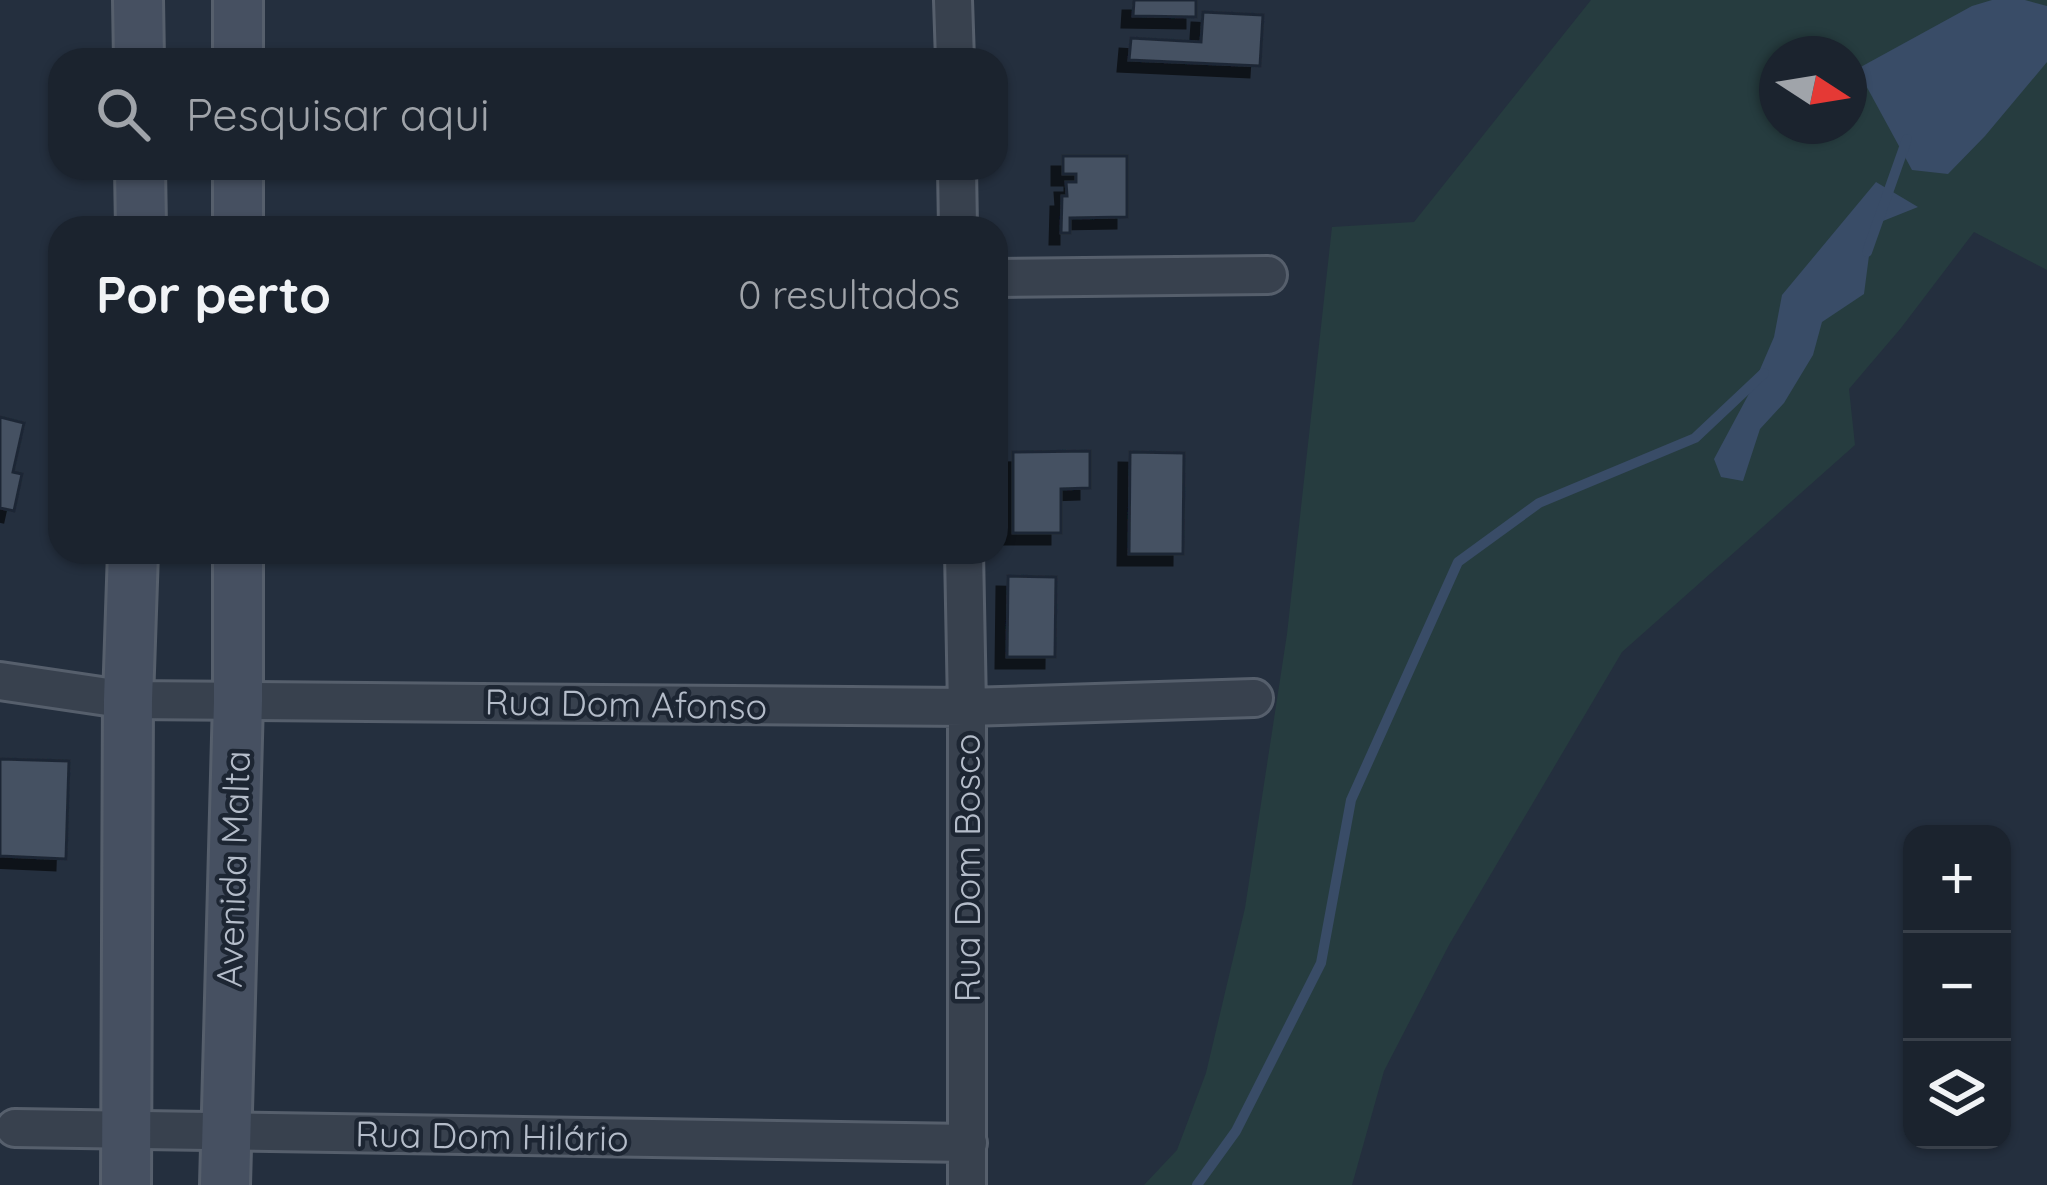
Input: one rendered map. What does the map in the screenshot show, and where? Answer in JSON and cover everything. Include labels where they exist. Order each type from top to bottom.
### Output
[{"type":"street","points":[[138,0],[139,48]]},
{"type":"street","points":[[238,0],[238,48]]},
{"type":"street","points":[[953,0],[955,48]]},
{"type":"street","points":[[140,180],[141,216]]},
{"type":"street","points":[[238,180],[238,216]]},
{"type":"street","points":[[957,180],[958,216]]},
{"type":"street","points":[[1008,278],[1268,275]]},
{"type":"street","points":[[126,1185],[133,564]]},
{"type":"street","name":"Avenida Malta","points":[[225,1185],[238,564]]},
{"type":"street","name":"Rua Dom Bosco","points":[[964,564],[968,1185]]},
{"type":"street","name":"Rua Dom Afonso","points":[[0,681],[128,700],[967,707],[1254,698]]},
{"type":"street","name":"Rua Dom Hilário","points":[[15,1128],[968,1143]]},
{"type":"green space","points":[[1591,0],[2047,0],[2047,270],[1974,232],[1849,389],[1855,445],[1622,652],[1449,945],[1384,1071],[1352,1185],[1144,1185],[1177,1150],[1206,1073],[1245,908],[1287,634],[1332,227],[1414,222]]},
{"type":"water","points":[[1992,0],[2025,0],[2047,6],[2047,62],[1948,174],[1912,170],[1867,87],[1867,64],[1972,6]]},
{"type":"water","points":[[1876,182],[1918,207],[1873,225],[1864,294],[1822,322],[1813,355],[1784,403],[1760,429],[1743,481],[1721,477],[1714,459],[1774,337],[1782,295]]},
{"type":"building","points":[[1134,0],[1196,0],[1196,17],[1133,16]]},
{"type":"building","points":[[1203,12],[1263,15],[1260,66],[1129,60],[1131,38],[1201,42]]},
{"type":"building","points":[[1063,156],[1127,156],[1127,217],[1070,218],[1070,233],[1061,233],[1066,182],[1076,182],[1076,174],[1063,174]]},
{"type":"building","points":[[0,417],[24,423],[13,472],[22,474],[14,511],[0,508]]},
{"type":"building","points":[[1090,451],[1090,488],[1061,489],[1061,533],[1013,533],[1013,452]]},
{"type":"building","points":[[1130,452],[1184,453],[1183,554],[1129,554]]},
{"type":"building","points":[[1008,576],[1056,577],[1055,657],[1007,657]]},
{"type":"building","points":[[0,759],[69,761],[66,859],[0,856]]},
{"type":"waterway","points":[[1867,252],[1907,139]]},
{"type":"waterway","points":[[1197,1185],[1236,1131],[1321,963],[1351,800],[1458,562],[1539,503],[1695,438],[1764,373]]}]
